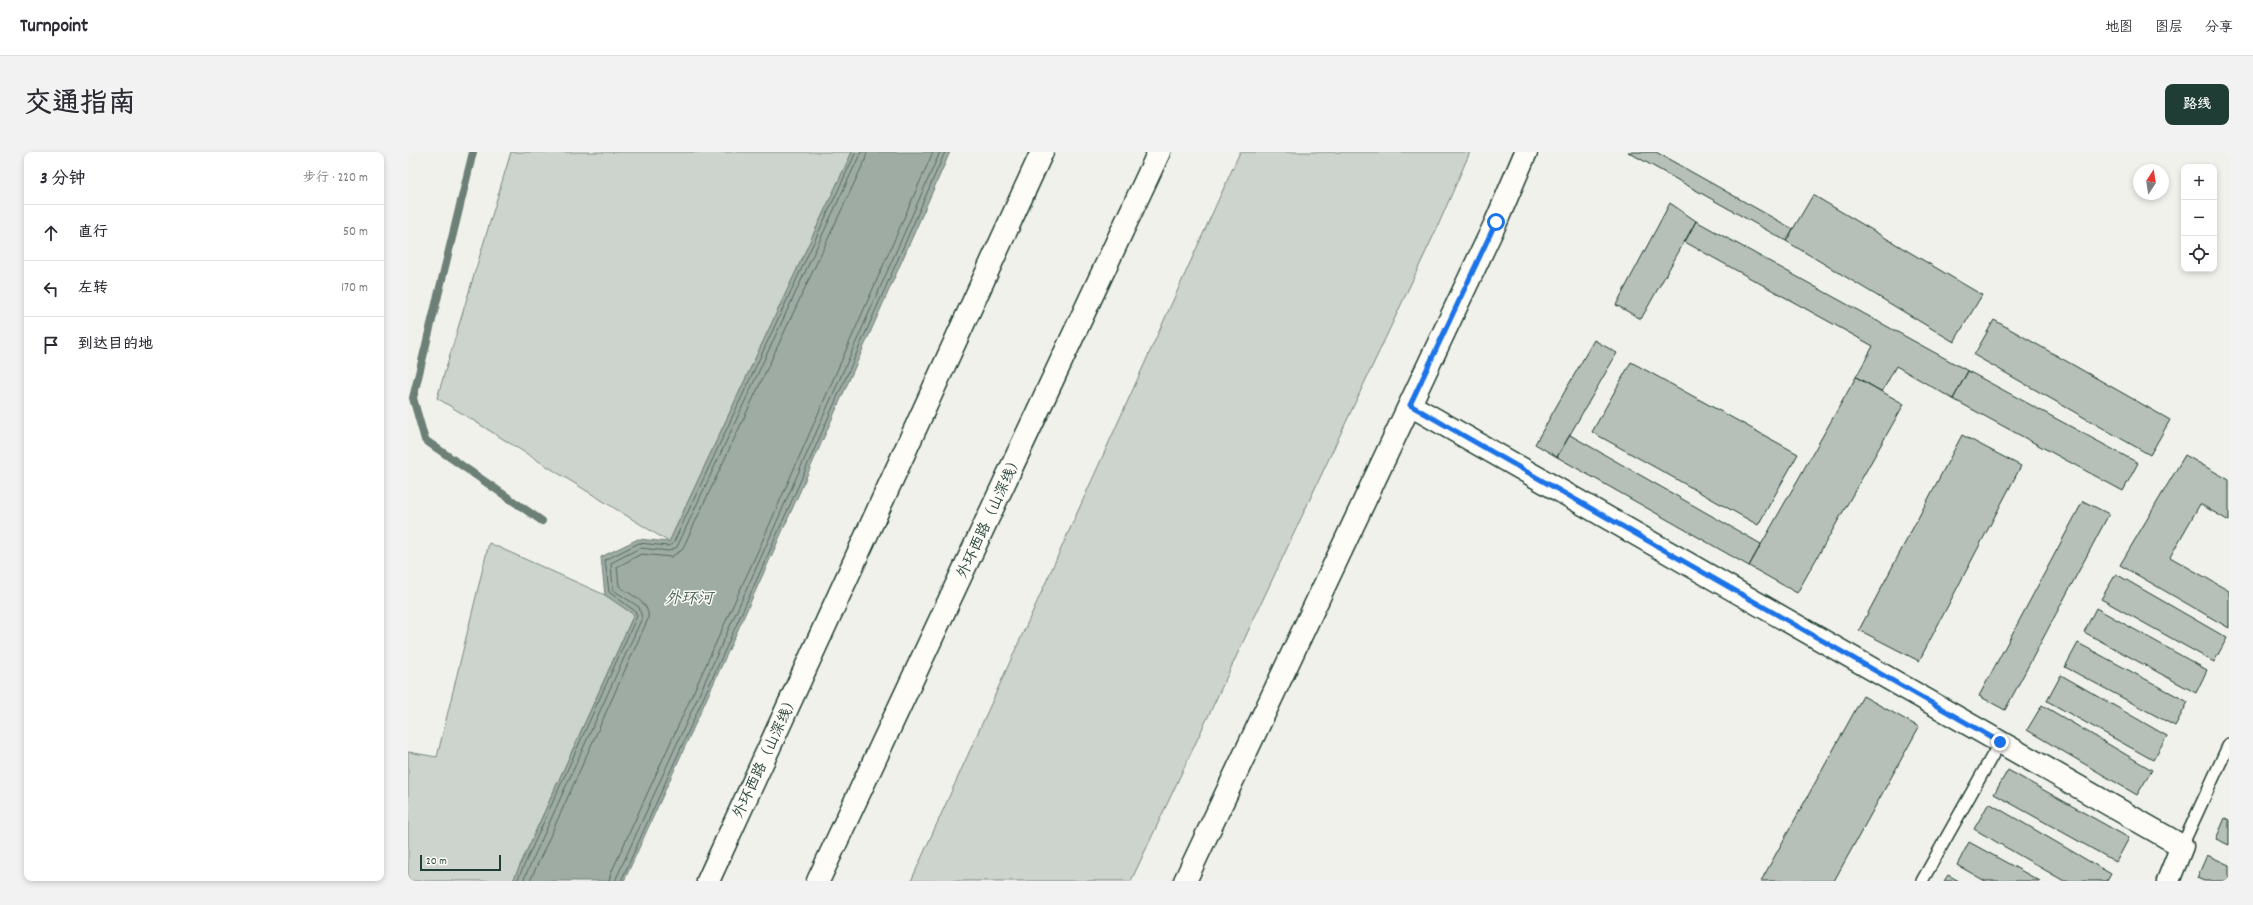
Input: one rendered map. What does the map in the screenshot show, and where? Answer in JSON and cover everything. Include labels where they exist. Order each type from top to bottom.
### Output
[{"type":"main road","name":"外环西路（山深线）","points":[[708,881],[1042,152]]},
{"type":"main road","name":"外环西路（山深线）","points":[[818,881],[1159,152]]},
{"type":"main road","points":[[1185,881],[1496,222],[1526,152]]},
{"type":"main road","points":[[1410,405],[2182,846],[2168,881]]},
{"type":"lane","points":[[1922,881],[2000,742]]},
{"type":"lane","points":[[2182,846],[2229,744]]},
{"type":"shaded area","points":[[511,152],[852,152],[669,542],[437,398]]},
{"type":"shaded area","points":[[1240,152],[1470,152],[1437,228],[1131,881],[911,881]]},
{"type":"shaded area","points":[[489,543],[605,595],[634,614],[513,881],[408,881],[408,752],[437,757]]},
{"type":"water","name":"外环河","points":[[852,152],[950,152],[774,550],[624,881],[513,881],[634,615],[605,595],[601,557],[638,539],[669,542]]},
{"type":"building","points":[[1628,152],[1656,152],[1793,229],[1786,241]]},
{"type":"building","points":[[1813,195],[1982,295],[1954,342],[1786,241]]},
{"type":"building","points":[[1670,203],[1696,221],[1641,319],[1616,305]]},
{"type":"building","points":[[1696,221],[1968,371],[1953,399],[1896,366],[1882,392],[1856,377],[1873,346],[1685,242]]},
{"type":"building","points":[[1994,320],[2170,420],[2150,455],[1974,355]]},
{"type":"building","points":[[1594,340],[1617,353],[1557,457],[1535,444]]},
{"type":"building","points":[[1631,362],[1798,454],[1758,525],[1592,432]]},
{"type":"building","points":[[1968,371],[2138,463],[2123,491],[1953,399]]},
{"type":"building","points":[[1856,377],[1904,404],[1797,593],[1749,566]]},
{"type":"building","points":[[1570,435],[1761,544],[1749,566],[1557,457]]},
{"type":"building","points":[[1962,435],[2021,466],[1919,661],[1859,630]]},
{"type":"building","points":[[2185,455],[2229,480],[2229,521],[2200,504],[2170,557],[2229,591],[2229,628],[2120,565]]},
{"type":"building","points":[[2083,501],[2109,514],[2005,710],[1979,696]]},
{"type":"building","points":[[2116,574],[2227,638],[2214,662],[2101,599]]},
{"type":"building","points":[[2096,608],[2207,670],[2196,693],[2084,632]]},
{"type":"building","points":[[2078,643],[2188,702],[2175,726],[2065,667]]},
{"type":"building","points":[[2061,675],[2167,736],[2153,760],[2047,701]]},
{"type":"building","points":[[1863,696],[1919,727],[1834,881],[1761,881]]},
{"type":"building","points":[[2042,705],[2152,770],[2137,795],[2027,730]]},
{"type":"building","points":[[2008,770],[2129,838],[2116,862],[1994,794]]},
{"type":"building","points":[[1989,803],[2111,874],[2107,881],[2064,881],[1974,829]]},
{"type":"building","points":[[2225,818],[2229,820],[2229,845],[2216,839]]},
{"type":"building","points":[[1969,842],[2040,881],[1985,881],[1957,865]]},
{"type":"building","points":[[2207,855],[2229,865],[2229,881],[2204,881],[2197,878]]},
{"type":"building","points":[[1948,875],[1959,881],[1944,881]]},
{"type":"waterway","points":[[473,152],[413,398],[425,440],[542,521]]},
{"type":"route","points":[[1496,222],[1410,405],[2000,742]]}]
